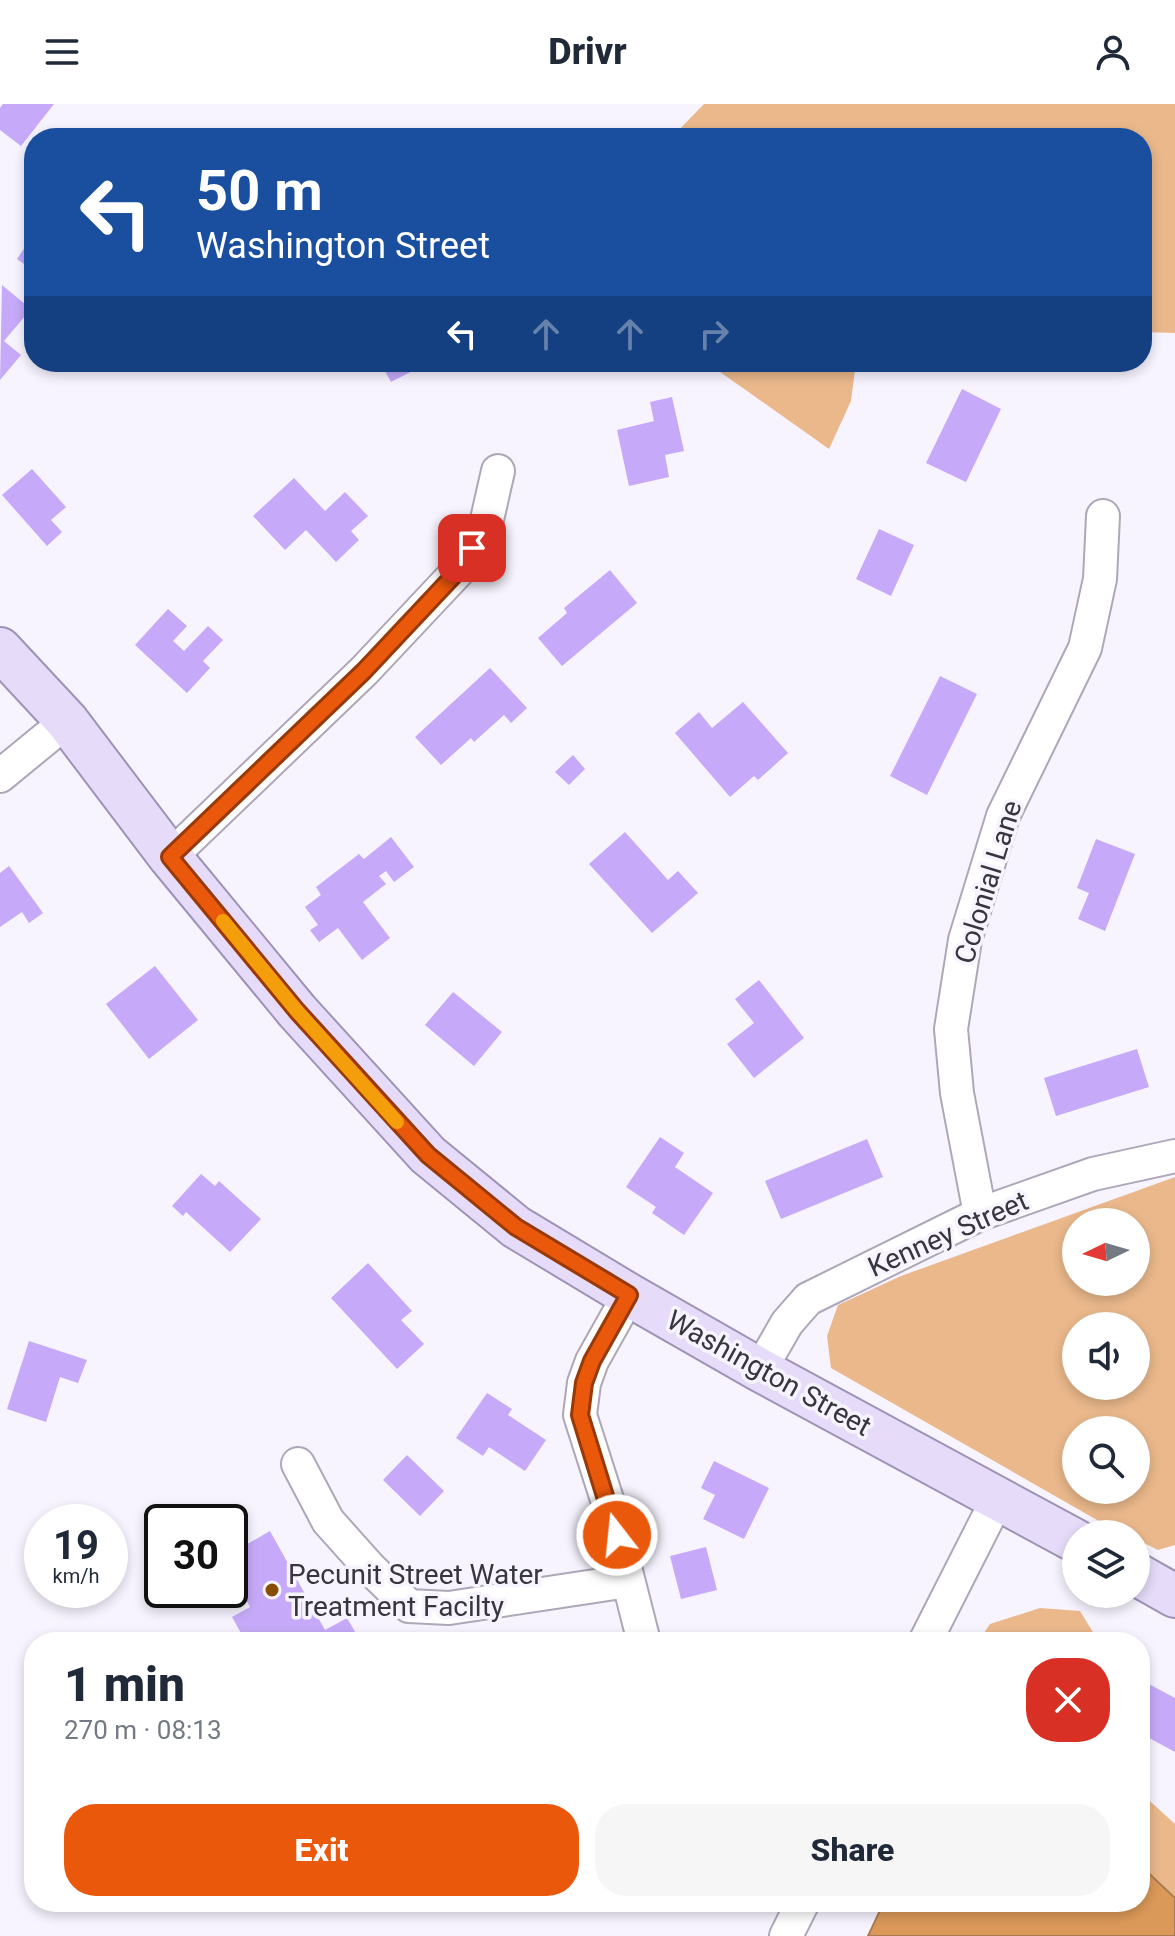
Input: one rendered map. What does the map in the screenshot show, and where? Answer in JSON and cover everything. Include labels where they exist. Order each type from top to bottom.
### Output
[{"type":"main road","name":"Washington Street","points":[[0,649],[67,721],[170,857],[297,1011],[428,1155],[516,1227],[629,1295],[760,1370],[1062,1533]]},
{"type":"main road","points":[[1150,1582],[1175,1596]]},
{"type":"street","points":[[170,857],[364,671],[458,571],[486,524],[498,471]]},
{"type":"street","name":"Colonial Lane","points":[[980,1214],[957,1093],[951,1029],[965,940],[1003,816],[1085,648],[1100,579],[1103,516]]},
{"type":"street","points":[[0,776],[67,721]]},
{"type":"street","name":"Kenney Street","points":[[760,1370],[787,1323],[808,1299],[980,1214],[1093,1174],[1175,1156]]},
{"type":"street","points":[[629,1295],[592,1361],[584,1383],[580,1415],[611,1512],[641,1632]]},
{"type":"street","points":[[298,1464],[328,1521],[409,1606],[449,1608],[628,1581]]},
{"type":"street","points":[[930,1632],[998,1498]]},
{"type":"street","points":[[786,1936],[798,1912]]},
{"type":"shaded area","points":[[704,104],[1175,104],[1175,333],[1152,332],[1152,128],[681,128]]},
{"type":"shaded area","points":[[720,372],[855,372],[851,401],[829,449]]},
{"type":"shaded area","points":[[1175,1177],[1175,1545],[1158,1550],[1150,1546],[1150,1520],[1097,1520],[1069,1504],[1150,1504],[1150,1416],[1062,1416],[1062,1500],[831,1368],[827,1336],[838,1305],[901,1276],[1062,1218],[1062,1296],[1150,1296],[1150,1208],[1089,1208]]},
{"type":"shaded area","points":[[1040,1608],[1080,1611],[1093,1632],[985,1632],[990,1624]]},
{"type":"shaded area","points":[[1150,1801],[1175,1824],[1175,1936],[1019,1936],[1104,1912],[1150,1912]]},
{"type":"shaded area","points":[[1150,1874],[1175,1898],[1175,1936],[868,1936],[879,1912],[1150,1912]]},
{"type":"building","points":[[3,104],[54,104],[35,128],[24,128],[21,146],[0,130],[0,108]]},
{"type":"building","points":[[24,249],[24,264],[17,259]]},
{"type":"building","points":[[2,285],[24,303],[24,317],[4,341],[21,355],[0,380]]},
{"type":"building","points":[[386,372],[410,372],[391,382]]},
{"type":"building","points":[[962,389],[1001,409],[966,482],[926,463]]},
{"type":"building","points":[[672,397],[684,451],[665,455],[669,477],[629,486],[617,430],[654,421],[650,402]]},
{"type":"building","points":[[32,469],[66,507],[51,520],[62,532],[47,546],[2,495]]},
{"type":"building","points":[[294,478],[325,511],[345,492],[368,516],[351,531],[359,540],[336,562],[306,530],[285,550],[253,516]]},
{"type":"building","points":[[879,529],[914,545],[891,596],[856,579]]},
{"type":"building","points":[[610,570],[637,603],[562,666],[538,638],[567,613],[564,608]]},
{"type":"building","points":[[168,609],[187,626],[173,641],[184,651],[208,626],[223,640],[203,661],[210,668],[187,693],[135,645]]},
{"type":"building","points":[[490,668],[527,708],[511,723],[504,715],[474,742],[471,738],[441,765],[415,737]]},
{"type":"building","points":[[940,676],[977,694],[927,795],[890,776]]},
{"type":"building","points":[[743,702],[788,753],[758,780],[754,776],[730,797],[675,733],[699,712],[712,728]]},
{"type":"building","points":[[573,755],[585,769],[569,785],[555,772]]},
{"type":"building","points":[[625,832],[668,880],[678,871],[698,893],[652,933],[589,864]]},
{"type":"building","points":[[391,837],[414,867],[394,882],[386,871],[379,876],[386,884],[363,902],[390,938],[362,960],[338,928],[319,942],[310,930],[318,925],[305,907],[321,895],[316,887],[359,854],[364,859]]},
{"type":"building","points":[[1096,839],[1135,854],[1105,931],[1078,919],[1089,893],[1077,888]]},
{"type":"building","points":[[9,866],[43,913],[29,923],[22,912],[0,927],[0,873]]},
{"type":"building","points":[[155,966],[198,1020],[149,1059],[106,1004]]},
{"type":"building","points":[[759,980],[804,1038],[754,1078],[727,1044],[754,1023],[735,999]]},
{"type":"building","points":[[453,992],[502,1032],[474,1066],[425,1025]]},
{"type":"building","points":[[1137,1049],[1149,1087],[1056,1116],[1044,1078]]},
{"type":"building","points":[[660,1137],[684,1153],[675,1167],[713,1193],[684,1235],[652,1213],[656,1207],[626,1187]]},
{"type":"building","points":[[867,1139],[883,1177],[781,1219],[765,1181]]},
{"type":"building","points":[[201,1174],[215,1186],[219,1181],[261,1219],[230,1252],[186,1212],[183,1216],[172,1206]]},
{"type":"building","points":[[368,1263],[412,1311],[401,1320],[424,1344],[397,1369],[331,1298]]},
{"type":"building","points":[[29,1341],[87,1360],[78,1383],[60,1377],[46,1422],[7,1409]]},
{"type":"building","points":[[487,1393],[512,1409],[508,1415],[546,1440],[525,1471],[489,1447],[483,1456],[456,1438]]},
{"type":"building","points":[[407,1455],[444,1491],[420,1516],[383,1480]]},
{"type":"building","points":[[714,1461],[769,1488],[744,1539],[703,1519],[715,1495],[701,1488]]},
{"type":"building","name":"Pecunit Street Water Treatment Facilty","points":[[270,1531],[325,1630],[347,1618],[355,1632],[240,1632],[232,1617],[250,1607],[248,1544]]},
{"type":"building","points":[[706,1547],[717,1590],[681,1599],[670,1556]]},
{"type":"building","points":[[1150,1685],[1175,1698],[1175,1752],[1150,1738]]},
{"type":"slow traffic","points":[[223,921],[297,1011],[397,1122]]},
{"type":"place","name":"Pecunit Street Water Treatment Facilty","points":[[272,1590]]},
{"type":"route","points":[[472,548],[458,571],[364,671],[170,857],[297,1011],[428,1155],[516,1227],[629,1295],[592,1361],[584,1383],[580,1415],[617,1535]]}]
